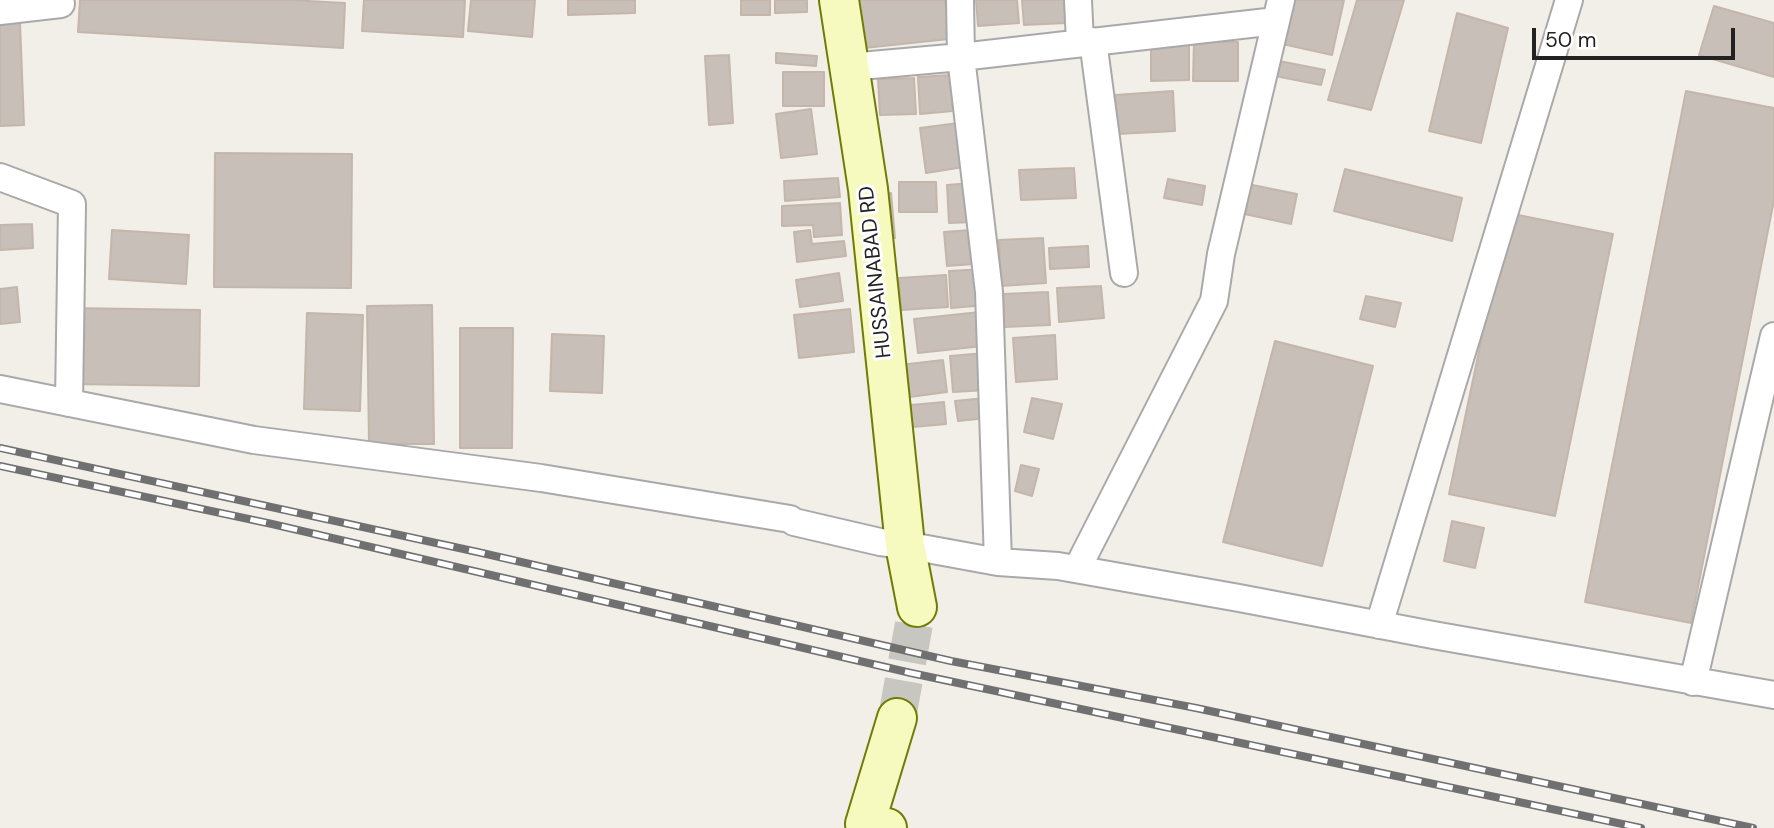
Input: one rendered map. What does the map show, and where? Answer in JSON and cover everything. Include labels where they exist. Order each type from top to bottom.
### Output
[{"type":"street","name":"HUSSAINABAD RD","points":[[839,0],[868,189],[905,545],[917,607]]},
{"type":"street","points":[[960,0],[961,57],[989,292],[998,562]]},
{"type":"street","points":[[1078,0],[1124,273]]},
{"type":"street","points":[[1379,625],[1569,0]]},
{"type":"street","points":[[0,11],[61,4]]},
{"type":"street","points":[[849,67],[961,57],[1086,41],[1278,10],[1221,254],[1214,301],[1077,569]]},
{"type":"street","points":[[0,177],[72,204],[69,403]]},
{"type":"street","points":[[1693,681],[1774,336]]},
{"type":"street","points":[[0,389],[254,440],[541,478],[790,519],[868,539],[998,562],[1077,569],[1774,695]]},
{"type":"street","points":[[872,827],[897,718]]},
{"type":"building","points":[[80,0],[290,0],[345,3],[343,48],[78,32]]},
{"type":"building","points":[[364,0],[465,0],[463,37],[362,31]]},
{"type":"building","points":[[471,0],[535,0],[532,37],[468,31]]},
{"type":"building","points":[[568,0],[635,0],[635,13],[568,15]]},
{"type":"building","points":[[741,0],[770,0],[770,15],[741,15]]},
{"type":"building","points":[[775,0],[807,0],[807,12],[775,13]]},
{"type":"building","points":[[850,0],[945,0],[949,39],[855,49]]},
{"type":"building","points":[[976,0],[1017,0],[1019,23],[978,26]]},
{"type":"building","points":[[1022,0],[1065,0],[1066,23],[1024,25]]},
{"type":"building","points":[[1288,0],[1344,0],[1332,55],[1278,43]]},
{"type":"building","points":[[1357,0],[1404,0],[1371,110],[1328,100]]},
{"type":"building","points":[[1714,6],[1774,23],[1774,77],[1699,55]]},
{"type":"building","points":[[1457,13],[1508,28],[1481,143],[1429,131]]},
{"type":"building","points":[[20,22],[24,125],[0,126],[0,23]]},
{"type":"building","points":[[1194,41],[1238,42],[1238,81],[1193,81]]},
{"type":"building","points":[[1189,42],[1189,80],[1151,81],[1151,43]]},
{"type":"building","points":[[776,53],[817,56],[816,66],[776,63]]},
{"type":"building","points":[[729,55],[733,123],[709,125],[705,56]]},
{"type":"building","points":[[1274,60],[1325,70],[1321,85],[1270,75]]},
{"type":"building","points":[[783,72],[824,72],[824,106],[783,106]]},
{"type":"building","points":[[951,75],[953,111],[920,114],[918,77]]},
{"type":"building","points":[[914,78],[916,114],[880,115],[878,79]]},
{"type":"building","points":[[1173,91],[1175,131],[1117,134],[1115,95]]},
{"type":"building","points":[[1686,91],[1774,108],[1774,200],[1691,623],[1585,602]]},
{"type":"building","points":[[811,109],[817,154],[781,158],[776,114]]},
{"type":"building","points":[[958,123],[964,167],[926,173],[920,128]]},
{"type":"building","points":[[215,153],[352,154],[351,288],[214,287]]},
{"type":"building","points":[[1074,168],[1076,198],[1021,200],[1019,170]]},
{"type":"building","points":[[1345,169],[1462,198],[1452,241],[1334,211]]},
{"type":"building","points":[[838,178],[840,197],[785,201],[784,181]]},
{"type":"building","points":[[1168,179],[1205,186],[1202,205],[1164,198]]},
{"type":"building","points":[[1233,181],[1297,194],[1291,224],[1226,210]]},
{"type":"building","points":[[899,182],[936,182],[937,212],[899,212]]},
{"type":"building","points":[[971,183],[973,222],[949,223],[947,185]]},
{"type":"building","points":[[891,193],[895,238],[878,240],[873,195]]},
{"type":"building","points":[[840,203],[842,235],[814,237],[813,225],[782,226],[782,206]]},
{"type":"building","points":[[1508,213],[1613,234],[1555,516],[1449,494]]},
{"type":"building","points":[[32,224],[33,248],[0,250],[0,225]]},
{"type":"building","points":[[112,230],[189,235],[186,284],[109,279]]},
{"type":"building","points":[[810,230],[812,244],[844,241],[846,256],[797,262],[794,232]]},
{"type":"building","points":[[971,230],[974,264],[947,266],[944,232]]},
{"type":"building","points":[[1043,238],[1046,283],[1001,286],[999,240]]},
{"type":"building","points":[[1088,246],[1089,267],[1050,269],[1049,248]]},
{"type":"building","points":[[985,269],[987,305],[951,308],[949,271]]},
{"type":"building","points":[[839,273],[843,301],[800,307],[796,280]]},
{"type":"building","points":[[946,275],[948,307],[901,310],[899,278]]},
{"type":"building","points":[[1101,286],[1104,318],[1059,322],[1057,288]]},
{"type":"building","points":[[17,287],[20,322],[0,324],[0,289]]},
{"type":"building","points":[[1048,292],[1050,325],[1004,327],[1003,294]]},
{"type":"building","points":[[1366,296],[1401,303],[1395,327],[1360,319]]},
{"type":"building","points":[[432,305],[434,444],[369,444],[367,306]]},
{"type":"building","points":[[71,308],[200,310],[199,386],[70,384]]},
{"type":"building","points":[[850,309],[854,352],[799,358],[794,315]]},
{"type":"building","points":[[980,312],[983,346],[918,353],[914,319]]},
{"type":"building","points":[[307,313],[363,315],[360,411],[304,409]]},
{"type":"building","points":[[460,328],[513,328],[512,448],[460,448]]},
{"type":"building","points":[[552,334],[604,336],[602,393],[550,391]]},
{"type":"building","points":[[1055,335],[1057,379],[1016,382],[1013,338]]},
{"type":"building","points":[[1275,341],[1373,366],[1322,566],[1223,542]]},
{"type":"building","points":[[985,353],[988,390],[953,392],[950,356]]},
{"type":"building","points":[[943,360],[947,392],[895,399],[891,366]]},
{"type":"building","points":[[985,398],[987,418],[958,421],[955,401]]},
{"type":"building","points":[[1032,398],[1062,404],[1053,439],[1024,432]]},
{"type":"building","points":[[944,402],[946,424],[902,428],[900,406]]},
{"type":"building","points":[[1021,465],[1039,469],[1032,496],[1015,491]]},
{"type":"building","points":[[1452,521],[1484,528],[1475,568],[1444,561]]},
{"type":"tunnel","points":[[897,718],[917,607]]},
{"type":"railway","points":[[0,448],[482,553],[951,661],[1196,708],[1753,828]]},
{"type":"railway","points":[[0,466],[272,524],[911,673],[1641,828]]}]
